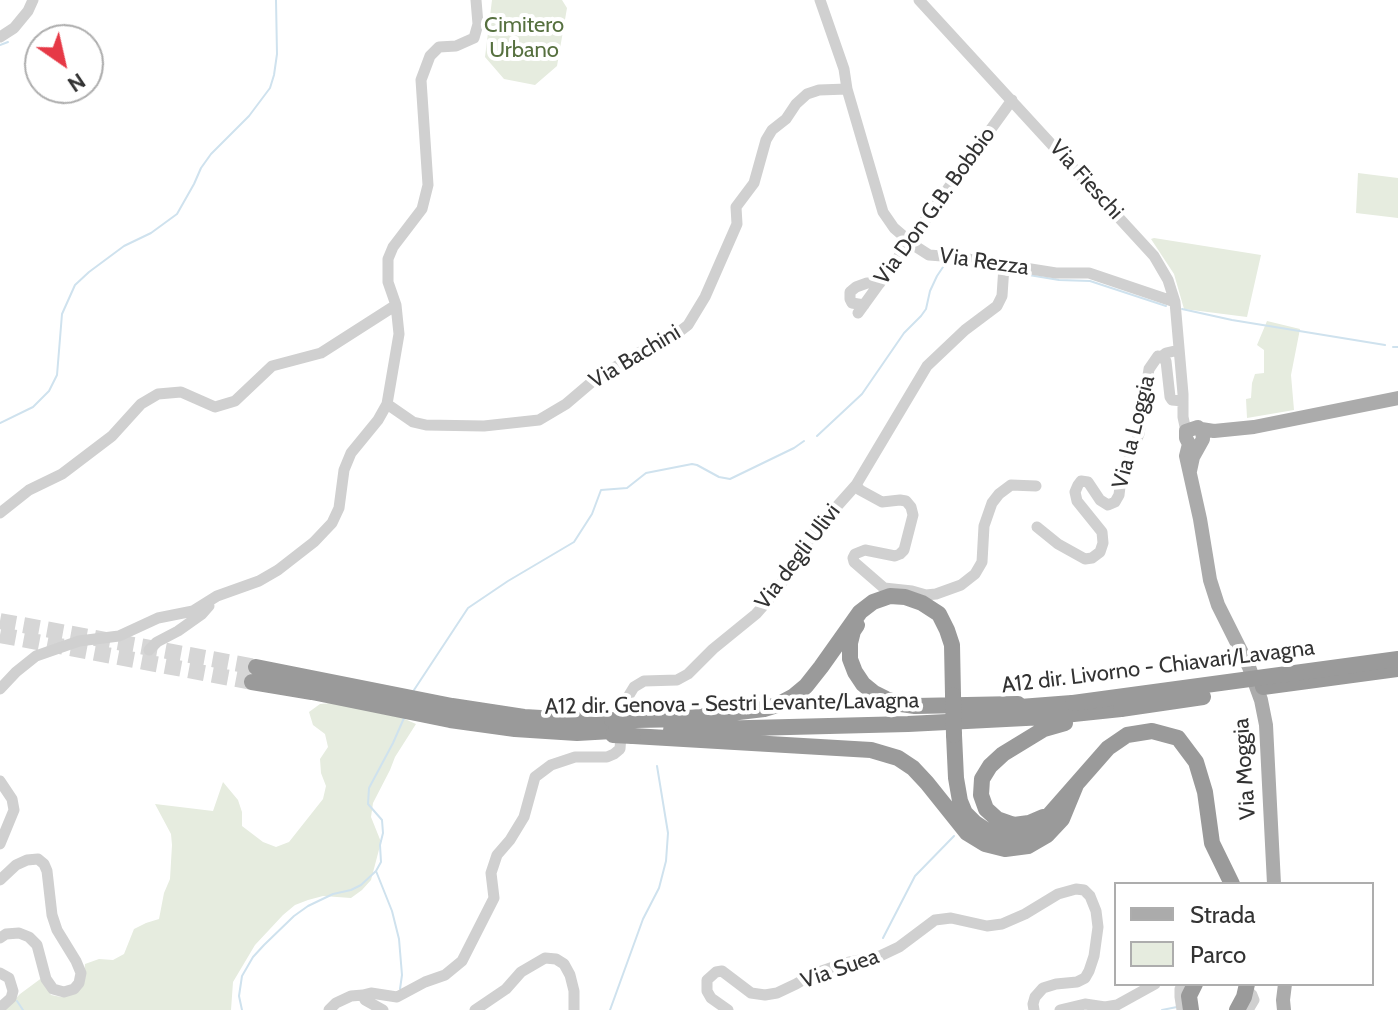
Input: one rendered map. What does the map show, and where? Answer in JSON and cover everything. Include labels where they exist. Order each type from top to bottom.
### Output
[{"type":"highway","points":[[679,719],[764,709],[794,696],[821,667],[860,612],[873,602],[890,596],[905,597],[939,614],[952,645],[956,778],[965,813],[975,823],[1006,838],[1018,838],[1036,830],[1108,748],[1127,735],[1152,731],[1178,738],[1196,762],[1205,792],[1212,843],[1231,882]]},
{"type":"highway","points":[[905,597],[879,604],[865,614],[853,631],[850,659],[863,684],[874,693],[915,706],[1048,705]]},
{"type":"highway","name":"A12 dir. Livorno - Chiavari/Lavagna","points":[[634,729],[679,719],[948,712],[1073,703],[1398,659]]},
{"type":"highway","points":[[1048,815],[1014,825],[997,819],[986,809],[981,795],[982,779],[990,766],[1003,754],[1044,729],[1118,710],[1398,669]]},
{"type":"highway","name":"A12 dir. Genova - Sestri Levante/Lavagna","points":[[254,675],[312,684],[450,720],[515,729],[576,726],[609,730],[954,728],[1118,710]]},
{"type":"highway","points":[[634,729],[871,750],[898,758],[927,783],[967,833],[985,844],[1005,849],[1028,846],[1047,835],[1062,819],[1076,785]]},
{"type":"highway","points":[[1191,1010],[1189,996],[1194,986]]},
{"type":"main road","points":[[1196,436],[1398,398]]},
{"type":"main road","name":"Via Moggia","points":[[1196,436],[1186,456],[1214,593],[1249,667],[1266,725],[1274,882]]},
{"type":"main road","points":[[1273,986],[1283,1005]]},
{"type":"street","points":[[0,37],[14,28],[33,0]]},
{"type":"street","points":[[0,689],[36,656],[79,641],[119,636],[158,618],[193,611],[217,596],[259,581],[314,542],[332,523],[339,508],[344,470],[351,453],[387,404],[399,334],[396,305],[388,282],[388,259],[393,247],[422,209],[428,185],[421,80],[430,56],[439,47],[456,46],[474,38],[478,24],[476,0]]},
{"type":"street","name":"Via Rezza","points":[[820,0],[844,69],[883,212],[894,228],[929,255],[1056,273],[1089,273],[1175,302]]},
{"type":"street","name":"Via Fieschi","points":[[919,0],[1154,256],[1168,280],[1175,302],[1183,400]]},
{"type":"street","name":"Via Bachini","points":[[387,404],[413,422],[426,425],[484,426],[539,420],[638,353],[670,339],[688,325],[705,297],[737,224],[736,207],[754,183],[766,140],[772,130],[807,94],[819,90],[847,89]]},
{"type":"street","name":"Via Don G.B. Bobbio","points":[[880,283],[856,287],[850,292],[852,303],[861,309],[880,283],[1012,100]]},
{"type":"street","name":"Via degli Ulivi","points":[[363,995],[371,993],[397,997],[445,975],[462,961],[494,898],[491,873],[497,855],[524,817],[535,777],[551,765],[575,757],[607,757],[620,749],[621,711],[634,687],[644,681],[677,680],[688,674],[756,614],[778,589],[815,531],[856,485],[927,366],[965,330],[997,306],[1002,296],[1004,266]]},
{"type":"street","points":[[0,513],[29,490],[62,474],[112,436],[141,404],[158,394],[181,392],[215,407],[235,401],[272,366],[321,353],[396,305]]},
{"type":"street","name":"Via la Loggia","points":[[1037,527],[1058,544],[1085,559],[1100,552],[1102,532],[1077,501],[1075,492],[1081,481],[1088,482],[1100,500],[1108,505],[1115,502],[1139,434],[1149,369],[1158,356],[1179,350]]},
{"type":"street","name":"Via la Loggia","points":[[1161,357],[1166,361],[1170,397],[1172,400],[1183,400]]},
{"type":"street","name":"Via Moggia","points":[[1183,400],[1183,417],[1196,436]]},
{"type":"street","name":"Via degli Ulivi","points":[[856,485],[882,502],[906,501],[913,515],[904,550],[900,554],[895,556],[861,550],[855,554],[854,562],[884,588],[926,595],[961,585],[975,574],[982,562],[984,526],[992,503],[999,494],[1011,485],[1036,486]]},
{"type":"street","points":[[149,650],[202,614],[217,596]]},
{"type":"street","points":[[0,781],[12,799],[14,810],[0,844]]},
{"type":"street","points":[[0,880],[16,865],[27,860],[38,859],[44,864],[54,923],[76,961],[81,973],[79,983],[74,989],[64,992],[53,989],[46,979],[37,945],[29,937],[19,933],[0,938]]},
{"type":"street","name":"Via Suea","points":[[728,1010],[711,998],[707,991],[707,980],[716,972],[722,971],[751,993],[777,993],[813,974],[880,956],[899,947],[935,920],[951,918],[987,926],[1002,924],[1058,894],[1084,890],[1096,911],[1098,927],[1089,971],[1085,978],[1077,982],[1043,988],[1035,997],[1034,1010]]},
{"type":"street","points":[[475,1010],[506,989],[521,972],[545,958],[564,964],[574,991],[574,1010]]},
{"type":"street","points":[[0,973],[9,978],[13,991],[11,998],[0,1008]]},
{"type":"street","points":[[1060,1010],[1085,1004],[1117,1005],[1151,986]]},
{"type":"street","points":[[1182,986],[1182,1010]]},
{"type":"street","points":[[329,1010],[351,996],[363,995],[365,1000],[383,1010]]},
{"type":"green space","name":"Cimitero Urbano","points":[[492,0],[562,0],[567,8],[557,66],[535,85],[504,79],[485,57]]},
{"type":"green space","points":[[1358,173],[1398,178],[1398,218],[1356,213]]},
{"type":"green space","points":[[1151,239],[1261,255],[1247,317],[1184,309],[1174,274]]},
{"type":"green space","points":[[1267,321],[1300,329],[1291,375],[1294,410],[1247,418],[1246,399],[1251,398],[1255,374],[1264,373],[1264,350],[1257,345]]},
{"type":"green space","points":[[333,703],[398,716],[416,724],[395,757],[373,803],[371,817],[381,842],[371,880],[362,890],[351,898],[323,896],[308,900],[295,905],[283,915],[255,945],[233,982],[231,1010],[5,1010],[43,977],[51,995],[61,997],[74,994],[84,976],[85,964],[99,959],[113,960],[124,954],[134,929],[159,919],[170,879],[172,845],[171,834],[155,804],[213,811],[223,782],[238,800],[242,826],[263,842],[276,847],[289,842],[323,799],[326,786],[320,759],[328,747],[325,734],[313,725],[309,712],[320,704]]},
{"type":"waterway","points":[[0,423],[33,407],[49,391],[57,375],[62,314],[75,285],[124,246],[151,233],[177,214],[211,154],[249,116],[270,88],[277,54],[276,0]]},
{"type":"waterway","points":[[0,45],[8,42]]},
{"type":"waterway","points":[[817,436],[862,394],[904,333],[921,316],[945,264],[996,271]]},
{"type":"waterway","points":[[1011,272],[1059,280],[1090,281],[1166,306]]},
{"type":"waterway","points":[[1182,309],[1385,345]]},
{"type":"waterway","points":[[1393,347],[1398,347]]},
{"type":"waterway","points":[[414,690],[468,608],[574,542],[592,514],[601,490],[627,488],[646,473],[692,464],[730,479],[804,441]]},
{"type":"waterway","points":[[242,1010],[239,996],[242,976],[264,945],[308,906],[361,885],[381,862],[382,820],[368,804],[369,788],[404,718]]},
{"type":"waterway","points":[[610,1010],[643,919],[659,888],[666,861],[668,833],[657,766]]},
{"type":"waterway","points":[[883,938],[915,876],[954,836]]},
{"type":"waterway","points":[[376,871],[399,939],[400,989]]},
{"type":"waterway","points":[[17,1001],[23,1010]]},
{"type":"waterway","points":[[1162,1010],[1177,1007]]},
{"type":"tunnel","points":[[0,621],[256,667]]},
{"type":"tunnel","points":[[0,635],[252,682]]}]
